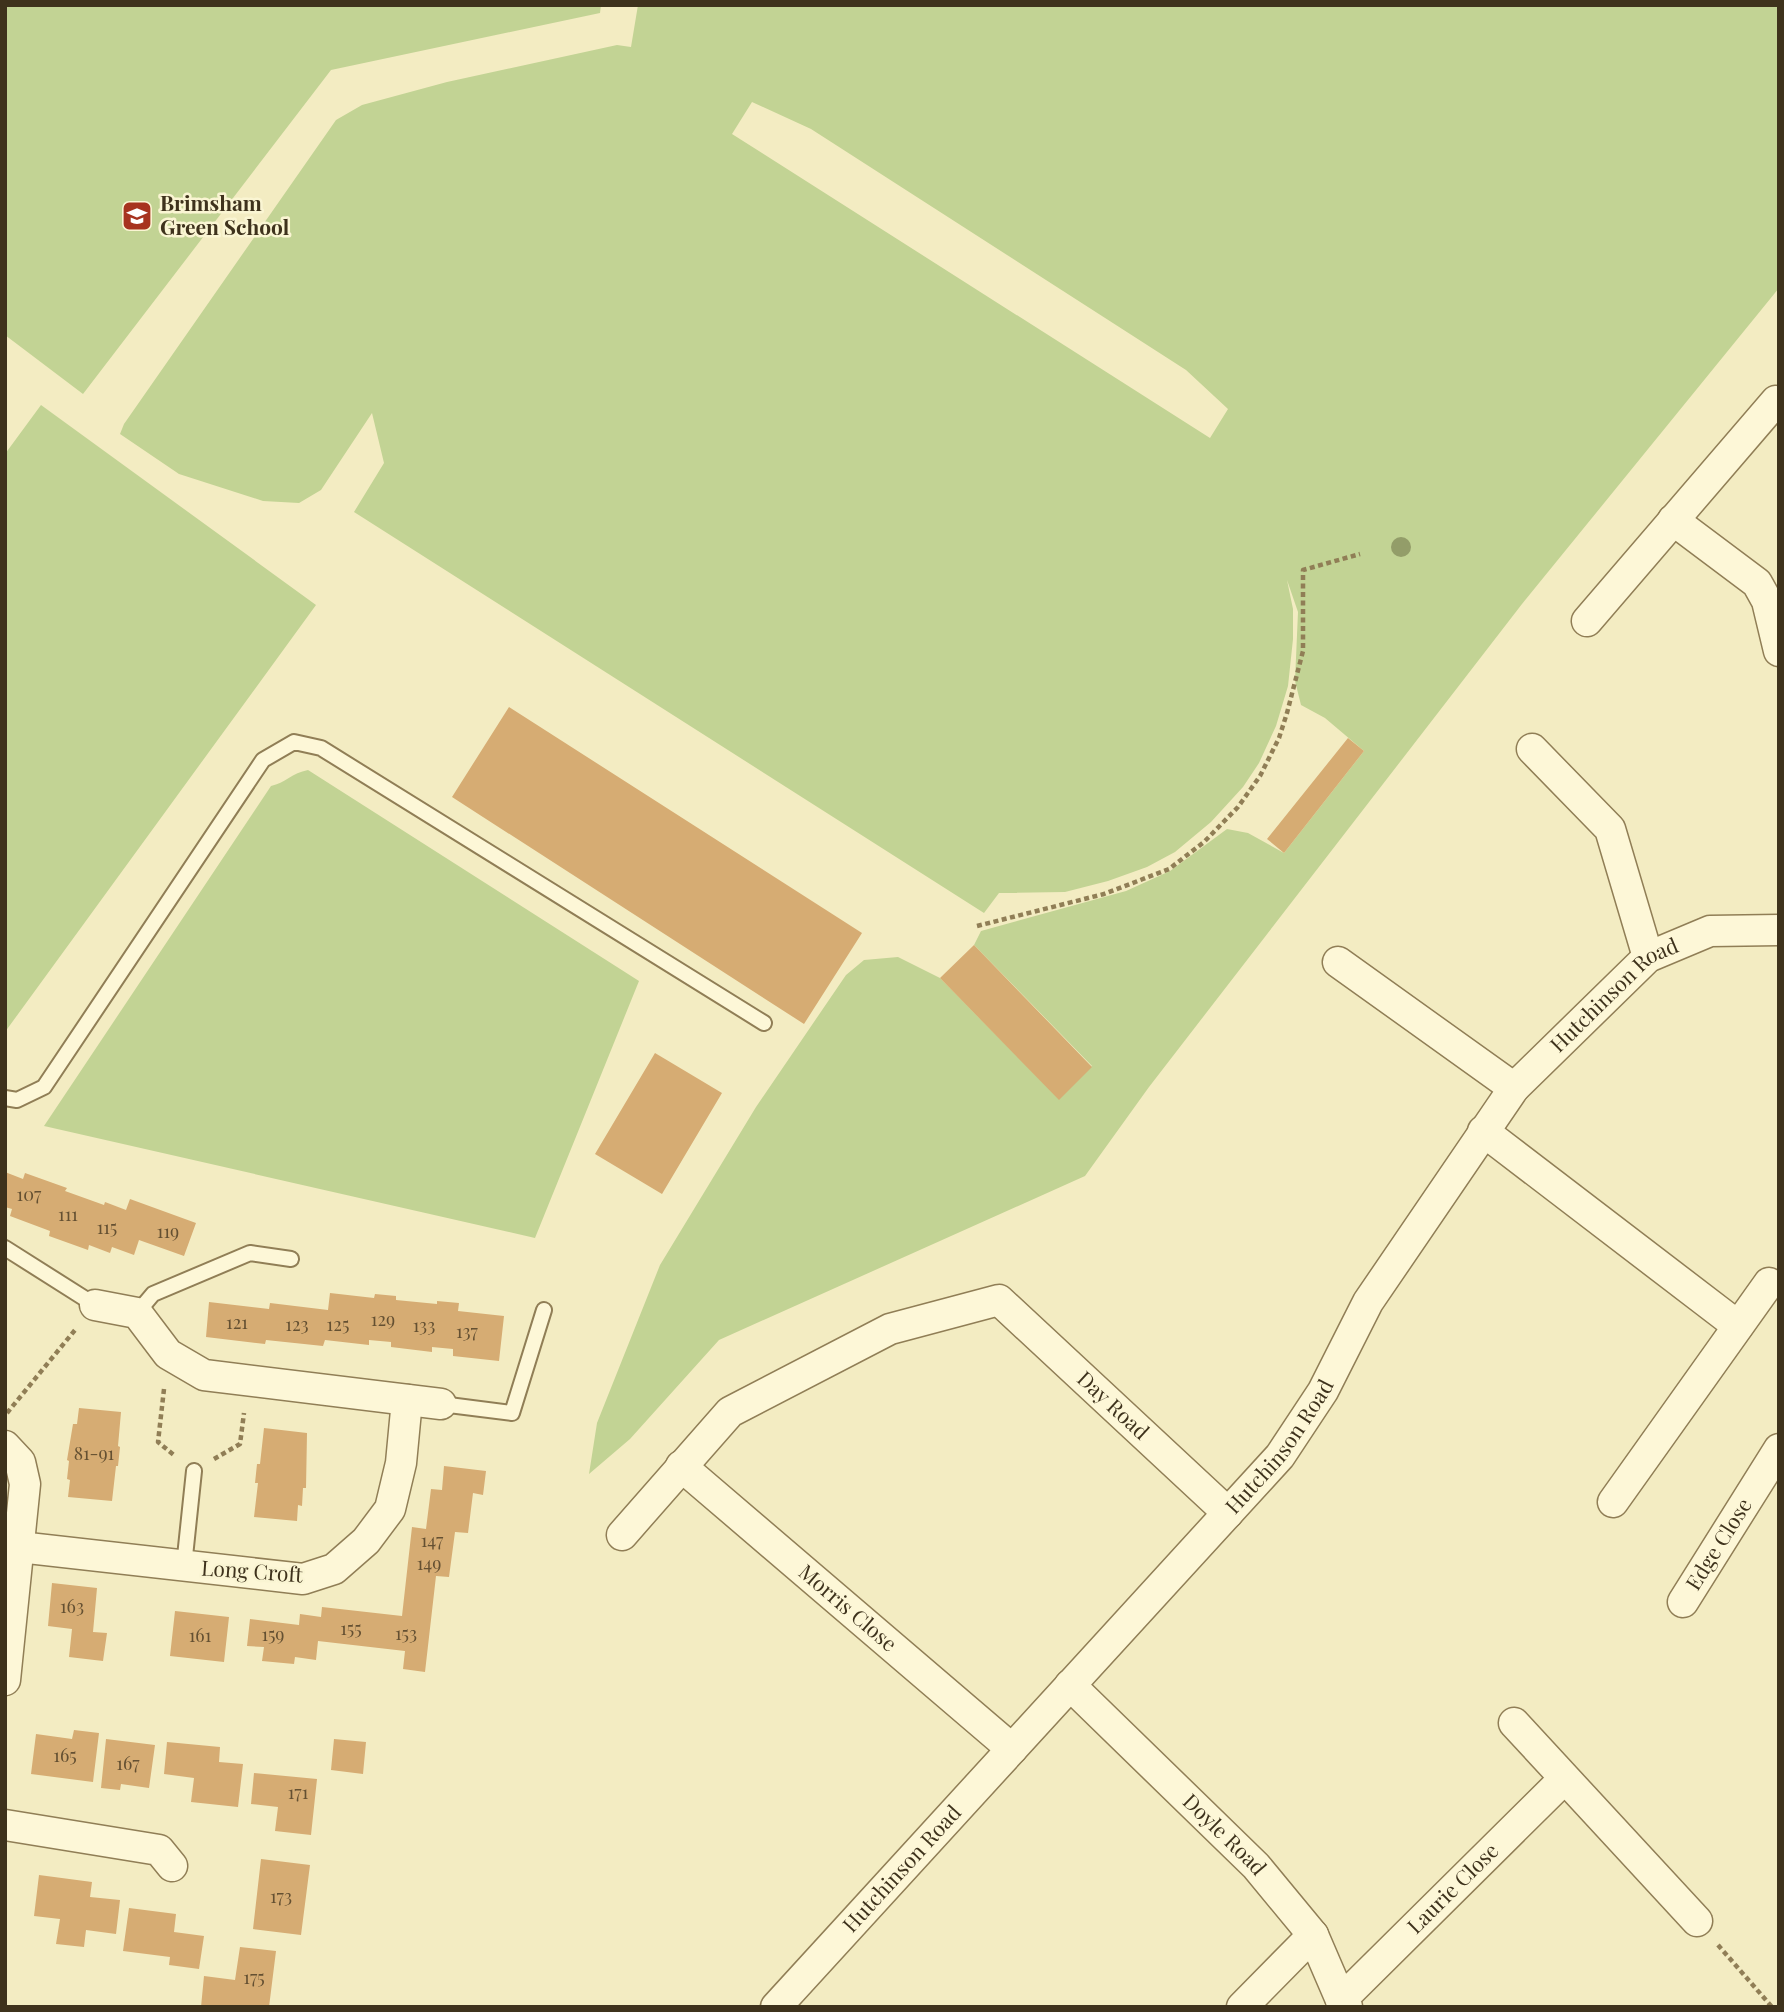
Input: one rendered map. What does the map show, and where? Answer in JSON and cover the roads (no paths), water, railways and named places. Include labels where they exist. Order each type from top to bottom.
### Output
[{"type":"street","points":[[1587,621],[1776,401]]},
{"type":"street","points":[[1673,520],[1757,583],[1767,601],[1779,651]]},
{"type":"street","points":[[1532,750],[1610,829],[1648,957]]},
{"type":"street","name":"Hutchinson Road","points":[[776,2007],[1280,1456],[1316,1402],[1368,1302],[1514,1088],[1648,957],[1710,930],[1779,930]]},
{"type":"street","points":[[1338,962],[1514,1088]]},
{"type":"street","points":[[1483,1131],[1738,1326]]},
{"type":"street","points":[[1613,1502],[1769,1283]]},
{"type":"street","name":"Day Road","points":[[681,1466],[730,1412],[743,1405],[890,1329],[999,1300],[1228,1513]]},
{"type":"street","points":[[95,1305],[137,1313],[168,1354],[204,1375],[441,1404]]},
{"type":"street","name":"Long Croft","points":[[19,1547],[303,1580],[334,1569],[366,1541],[390,1509],[401,1463],[407,1401]]},
{"type":"street","points":[[5,1447],[20,1462],[25,1484],[5,1680]]},
{"type":"street","name":"Edge Close","points":[[1683,1602],[1775,1461]]},
{"type":"street","points":[[622,1535],[681,1466]]},
{"type":"street","name":"Morris Close","points":[[681,1466],[1012,1749]]},
{"type":"street","name":"Doyle Road","points":[[1070,1685],[1256,1866],[1313,1935],[1344,2003]]},
{"type":"street","points":[[1514,1723],[1697,1921]]},
{"type":"street","name":"Laurie Close","points":[[1344,2003],[1564,1779]]},
{"type":"street","points":[[5,1825],[159,1850],[172,1866]]},
{"type":"street","points":[[1242,2007],[1313,1935]]},
{"type":"lane","points":[[5,1098],[17,1100],[44,1087],[263,760],[294,743],[321,748],[764,1023]]},
{"type":"lane","points":[[5,1248],[95,1305]]},
{"type":"lane","points":[[137,1313],[153,1294],[250,1253],[291,1259]]},
{"type":"lane","points":[[441,1404],[512,1413],[544,1310]]},
{"type":"lane","points":[[184,1566],[194,1471]]},
{"type":"place","name":"Brimsham Green School","points":[[137,216]]}]
